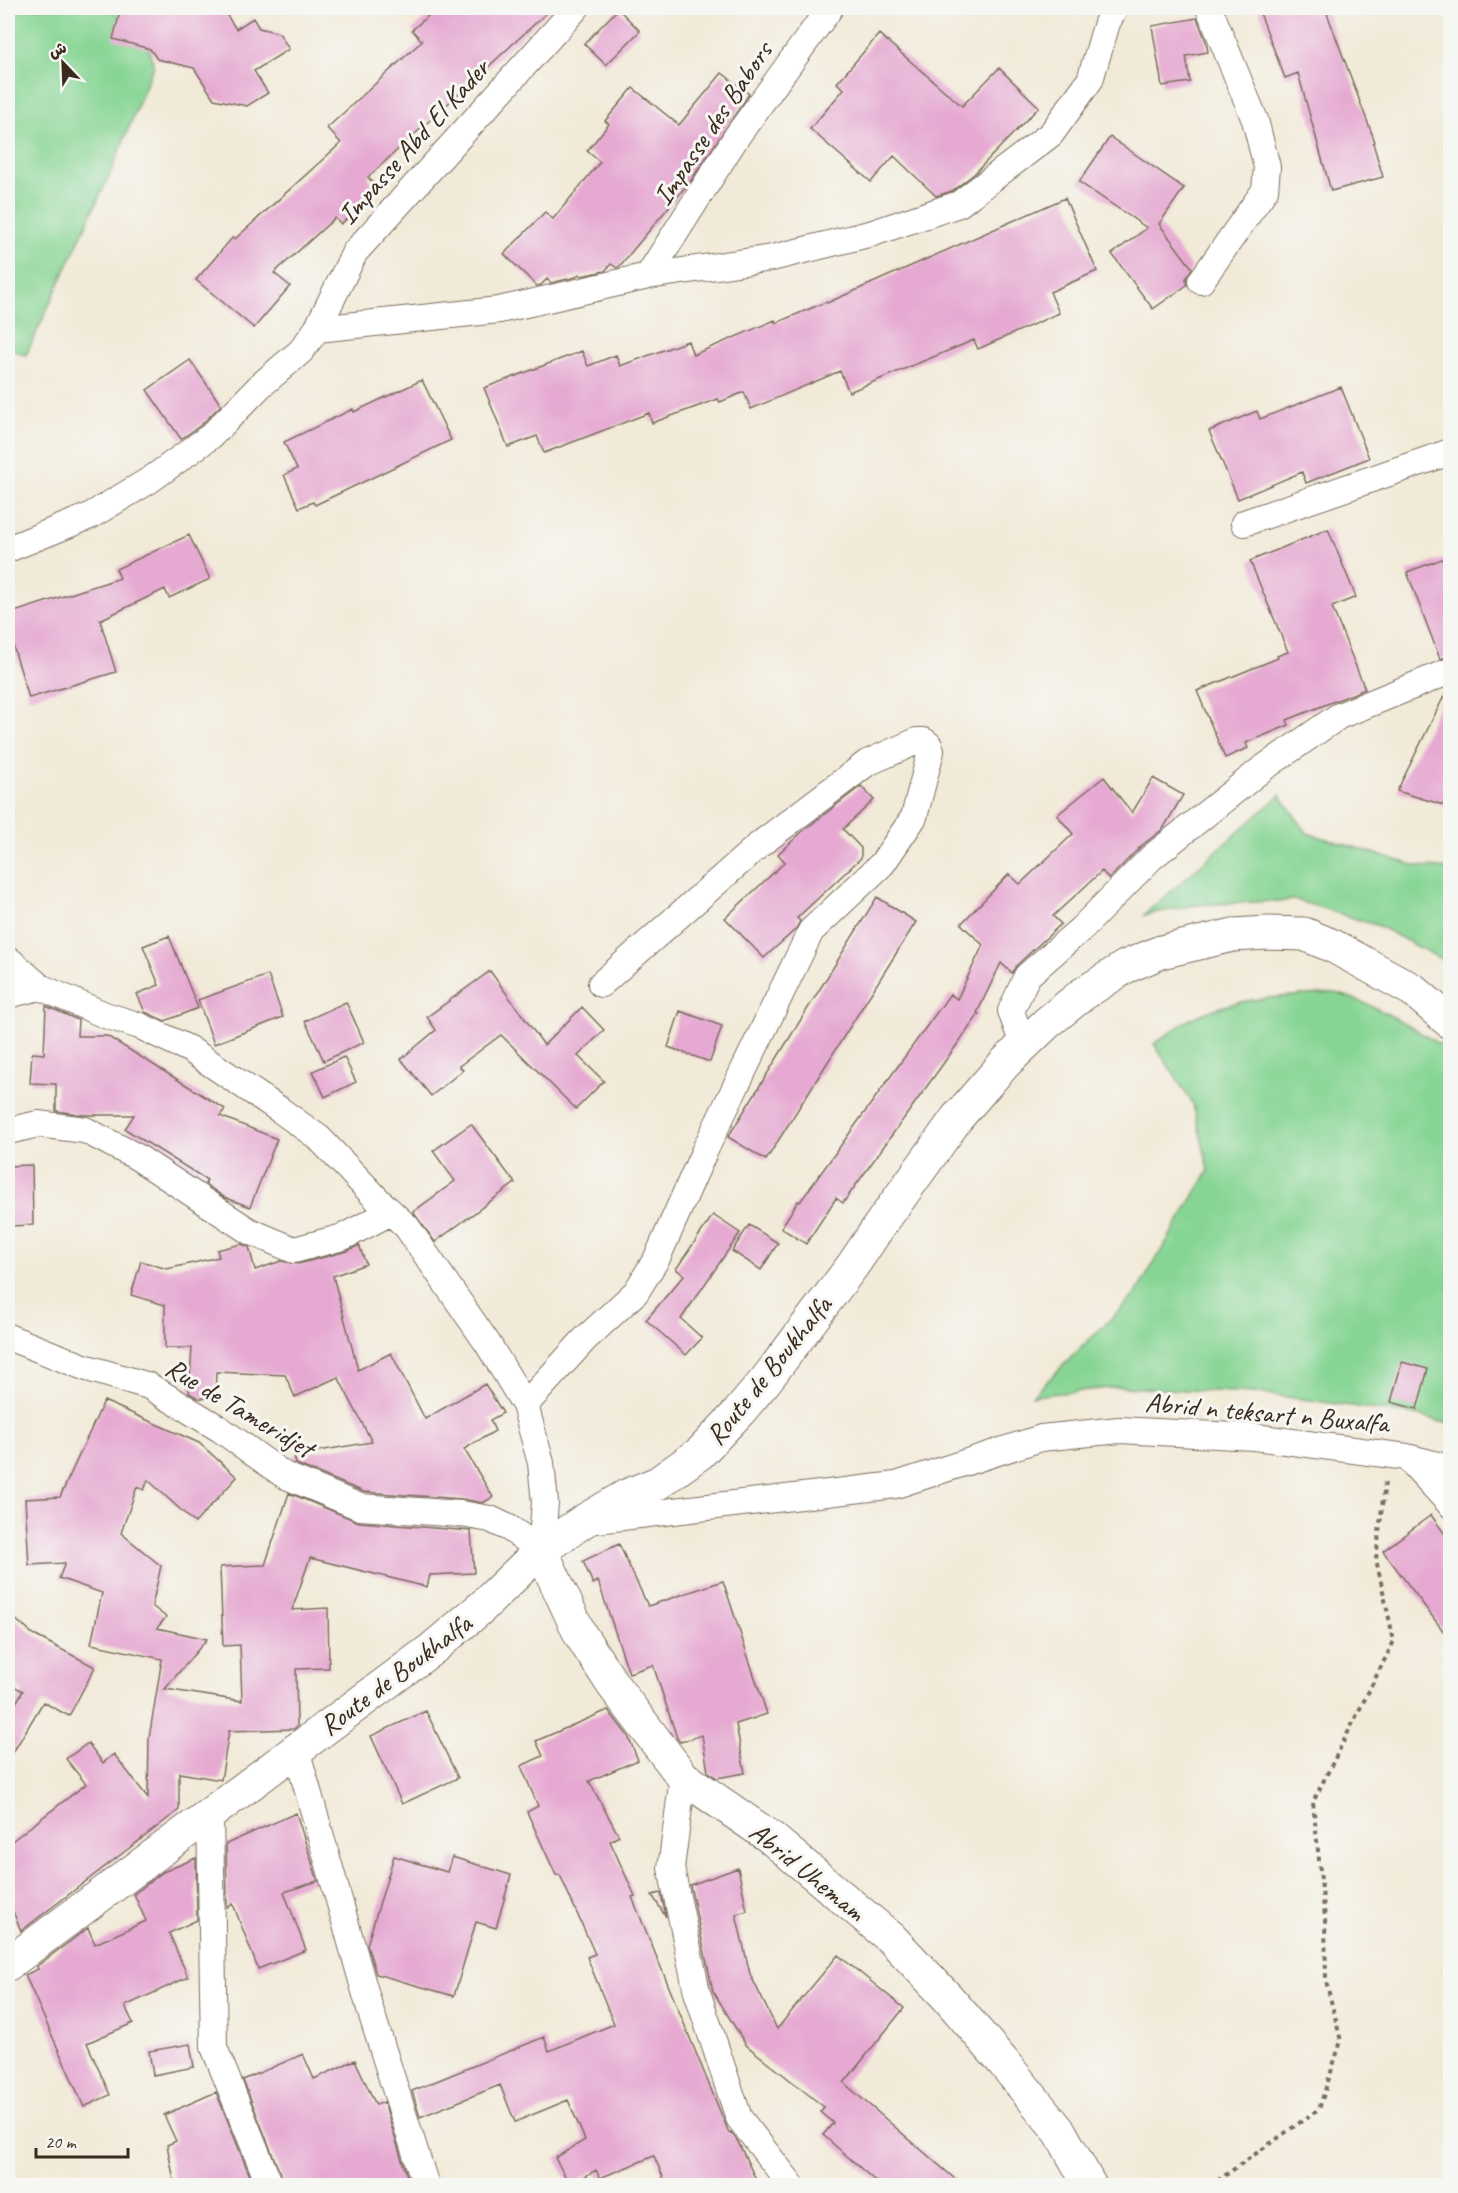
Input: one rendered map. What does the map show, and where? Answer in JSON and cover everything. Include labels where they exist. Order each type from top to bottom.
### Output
[{"type":"main road","name":"Route de Boukhalfa","points":[[8,1964],[432,1649],[541,1550],[626,1496],[658,1483],[700,1452],[739,1412],[853,1265],[957,1118],[1023,1045],[1083,994],[1125,967],[1161,952],[1233,935],[1304,934],[1333,946],[1413,990],[1450,1022]]},
{"type":"main road","name":"Abrid Uhemam","points":[[541,1550],[580,1634],[613,1685],[683,1777],[770,1837],[892,1939],[948,1998],[1024,2088],[1059,2132],[1090,2186]]},
{"type":"street","name":"Impasse Abd El Kader","points":[[8,549],[90,516],[150,480],[211,436],[260,386],[301,351],[317,329],[355,252],[576,8]]},
{"type":"street","name":"Impasse des Babors","points":[[648,276],[737,136],[830,8]]},
{"type":"street","points":[[317,329],[499,310],[648,276],[772,258],[873,233],[959,204],[1051,134],[1090,80],[1107,23],[1115,8]]},
{"type":"street","points":[[1201,281],[1265,190],[1267,167],[1255,120],[1209,8]]},
{"type":"street","points":[[1244,523],[1450,452]]},
{"type":"street","points":[[1023,1045],[1011,1011],[1027,976],[1082,928],[1152,857],[1262,769],[1339,716],[1446,676]]},
{"type":"street","points":[[525,1405],[584,1341],[636,1292],[657,1258],[704,1152],[812,931],[882,864],[914,817],[932,751],[929,745],[924,741],[917,741],[867,763],[759,845],[601,984]]},
{"type":"street","points":[[8,959],[40,987],[105,1015],[140,1026],[189,1049],[319,1138],[406,1227],[489,1344],[525,1405],[541,1463],[546,1503],[541,1550]]},
{"type":"street","points":[[8,995],[40,987]]},
{"type":"street","points":[[8,1131],[38,1124],[85,1130],[137,1158],[249,1231],[294,1250],[343,1237],[391,1212]]},
{"type":"street","name":"Rue de Tameridjet","points":[[8,1337],[84,1367],[149,1386],[220,1429],[284,1476],[360,1507],[461,1514],[490,1519],[509,1528],[541,1550]]},
{"type":"street","name":"Abrid n teksart n Buxalfa","points":[[582,1522],[896,1485],[1041,1438],[1119,1430],[1255,1437],[1398,1456],[1450,1468]]},
{"type":"street","points":[[1398,1456],[1450,1504]]},
{"type":"street","points":[[296,1749],[370,2008],[426,2186]]},
{"type":"street","points":[[683,1777],[671,1868],[697,1992],[739,2118],[792,2186]]},
{"type":"street","points":[[210,1814],[214,2047],[270,2186]]},
{"type":"path","points":[[1210,2186],[1319,2109],[1341,2041],[1326,1981],[1325,1918],[1313,1802],[1394,1641],[1376,1559],[1398,1456]]},
{"type":"green space","points":[[8,8],[104,8],[127,18],[145,38],[154,65],[114,165],[26,355],[8,348]]},
{"type":"green space","points":[[1280,795],[1307,833],[1417,866],[1450,869],[1450,964],[1379,926],[1296,900],[1196,905],[1144,915]]},
{"type":"green space","points":[[1335,993],[1380,1010],[1450,1051],[1450,1424],[1415,1415],[1259,1393],[1118,1387],[1032,1396],[1135,1295],[1209,1170],[1193,1104],[1154,1044],[1189,1020],[1223,1006],[1260,999]]},
{"type":"building","points":[[121,8],[222,8],[236,29],[253,18],[259,28],[279,33],[289,49],[254,71],[268,93],[247,106],[214,99],[194,68],[157,59],[150,49],[113,39]]},
{"type":"building","points":[[437,8],[552,8],[368,177],[379,190],[341,224],[335,218],[274,273],[290,286],[254,328],[196,280],[233,237],[235,239],[341,143],[327,128],[422,41],[412,30]]},
{"type":"building","points":[[1258,8],[1325,8],[1375,142],[1373,143],[1383,177],[1331,191],[1298,73],[1285,78]]},
{"type":"building","points":[[618,9],[640,31],[606,65],[584,44]]},
{"type":"building","points":[[1197,18],[1208,52],[1186,56],[1190,82],[1162,86],[1152,26]]},
{"type":"building","points":[[879,34],[962,106],[999,68],[1039,107],[974,174],[952,191],[936,196],[894,156],[871,182],[810,129],[844,89],[837,83]]},
{"type":"building","points":[[722,73],[749,94],[692,179],[619,267],[611,264],[605,271],[581,276],[579,274],[576,277],[551,283],[547,279],[537,286],[504,254],[545,212],[553,219],[600,162],[587,151],[609,124],[605,121],[633,88],[679,125]]},
{"type":"building","points":[[1110,137],[1184,188],[1159,224],[1192,268],[1186,279],[1187,285],[1153,309],[1112,254],[1147,228],[1079,182]]},
{"type":"building","points":[[1065,198],[1097,271],[1050,292],[1059,313],[978,349],[974,340],[849,392],[840,371],[751,409],[744,392],[720,402],[718,399],[652,423],[649,413],[544,453],[537,436],[508,447],[484,388],[582,351],[588,366],[616,355],[620,366],[688,341],[693,355],[775,320],[776,323],[827,303]]},
{"type":"building","points":[[190,360],[221,405],[201,425],[181,439],[147,390]]},
{"type":"building","points":[[422,380],[451,440],[315,505],[313,502],[299,508],[284,475],[297,469],[284,442],[353,409],[354,412]]},
{"type":"building","points":[[1341,387],[1369,458],[1306,483],[1302,472],[1238,499],[1209,431],[1257,411],[1260,419]]},
{"type":"building","points":[[1328,529],[1356,597],[1332,607],[1365,689],[1287,720],[1289,725],[1246,743],[1248,748],[1225,758],[1197,691],[1288,652],[1250,561]]},
{"type":"building","points":[[189,535],[210,579],[169,598],[165,589],[100,620],[116,672],[29,698],[8,629],[8,614],[120,578],[116,569]]},
{"type":"building","points":[[1450,556],[1450,656],[1440,659],[1407,572]]},
{"type":"building","points":[[1450,687],[1450,807],[1397,791]]},
{"type":"building","points":[[1104,777],[1132,813],[1153,778],[1183,795],[1163,829],[1141,846],[1109,879],[1102,871],[1053,916],[1061,924],[1017,965],[1012,973],[1001,963],[977,1013],[979,1014],[843,1203],[836,1198],[806,1244],[781,1228],[798,1201],[800,1202],[950,994],[957,999],[983,945],[961,924],[1009,874],[1020,884],[1073,834],[1057,815]]},
{"type":"building","points":[[861,786],[874,800],[843,829],[861,848],[861,858],[797,918],[800,921],[796,929],[764,958],[725,918],[785,862],[778,854],[803,831]]},
{"type":"building","points":[[877,897],[916,922],[766,1160],[728,1137]]},
{"type":"building","points":[[169,936],[198,1008],[165,1021],[145,1012],[137,994],[159,985],[143,946]]},
{"type":"building","points":[[490,971],[544,1045],[582,1007],[604,1030],[578,1056],[604,1081],[576,1109],[501,1035],[459,1066],[463,1070],[431,1096],[401,1059],[436,1030],[427,1017]]},
{"type":"building","points":[[268,975],[283,1017],[214,1044],[198,1000]]},
{"type":"building","points":[[346,1002],[364,1042],[324,1061],[305,1021]]},
{"type":"building","points":[[46,1006],[78,1020],[77,1036],[107,1036],[225,1109],[220,1116],[277,1139],[250,1207],[224,1197],[205,1184],[207,1180],[125,1129],[134,1115],[85,1115],[56,1111],[56,1084],[30,1083],[32,1053],[44,1054]]},
{"type":"building","points":[[680,1011],[722,1026],[710,1062],[668,1047]]},
{"type":"building","points":[[344,1057],[356,1082],[325,1097],[313,1071]]},
{"type":"building","points":[[471,1124],[515,1183],[435,1242],[413,1212],[455,1181],[433,1151]]},
{"type":"building","points":[[32,1165],[33,1225],[8,1226],[8,1166]]},
{"type":"building","points":[[713,1215],[740,1233],[681,1319],[702,1338],[686,1355],[646,1320],[684,1275],[676,1269]]},
{"type":"building","points":[[749,1225],[778,1243],[761,1270],[732,1251]]},
{"type":"building","points":[[241,1244],[249,1247],[255,1270],[281,1261],[298,1264],[347,1251],[359,1245],[366,1264],[333,1276],[358,1370],[391,1353],[425,1419],[485,1384],[503,1413],[490,1420],[495,1431],[464,1449],[493,1497],[483,1503],[462,1499],[364,1492],[296,1464],[294,1455],[372,1442],[338,1377],[295,1397],[285,1375],[216,1372],[215,1399],[198,1398],[189,1393],[192,1348],[165,1348],[165,1305],[131,1295],[141,1261],[167,1269],[219,1257],[217,1250]]},
{"type":"building","points":[[1402,1362],[1428,1369],[1417,1409],[1391,1402]]},
{"type":"building","points":[[104,1401],[199,1443],[237,1477],[195,1523],[148,1480],[144,1490],[137,1487],[121,1533],[161,1566],[152,1606],[166,1617],[157,1628],[207,1639],[165,1689],[242,1701],[240,1645],[223,1646],[220,1567],[265,1565],[289,1493],[359,1522],[471,1531],[474,1573],[430,1575],[427,1587],[310,1558],[292,1610],[328,1608],[329,1668],[296,1669],[297,1726],[294,1729],[229,1731],[221,1780],[179,1773],[179,1810],[21,1931],[8,1899],[8,1844],[86,1784],[66,1759],[88,1743],[103,1763],[114,1754],[148,1798],[149,1738],[162,1659],[91,1644],[102,1593],[59,1578],[65,1563],[29,1565],[25,1499],[60,1497]]},
{"type":"building","points":[[1431,1515],[1450,1541],[1450,1640],[1383,1551]]},
{"type":"building","points":[[619,1544],[648,1606],[723,1581],[767,1714],[736,1724],[745,1773],[717,1778],[708,1772],[702,1735],[680,1742],[677,1738],[653,1665],[629,1673],[598,1581],[593,1584],[583,1561]]},
{"type":"building","points":[[8,1613],[34,1635],[95,1667],[69,1716],[43,1702],[8,1761],[8,1716],[23,1691],[8,1683]]},
{"type":"building","points":[[608,1710],[628,1736],[638,1760],[589,1781],[619,1836],[610,1841],[635,1896],[632,1897],[729,2133],[731,2132],[738,2142],[759,2186],[667,2186],[654,2156],[600,2178],[596,2170],[570,2185],[555,2158],[585,2140],[568,2100],[515,2122],[500,2085],[420,2117],[412,2091],[544,2037],[549,2051],[614,2024],[587,1957],[595,1954],[560,1875],[556,1875],[527,1812],[538,1806],[521,1766],[543,1756],[536,1741]]},
{"type":"building","points":[[426,1711],[458,1778],[402,1804],[371,1736]]},
{"type":"building","points":[[296,1813],[318,1881],[284,1892],[306,1950],[258,1969],[233,1904],[227,1907],[226,1844]]},
{"type":"building","points":[[394,1856],[447,1872],[452,1857],[511,1875],[496,1928],[476,1922],[454,1996],[376,1974],[367,1945]]},
{"type":"building","points":[[196,1858],[197,1920],[169,1933],[188,1977],[125,2006],[133,2023],[87,2043],[110,2095],[84,2107],[25,1975],[38,1969],[37,1966],[88,1928],[95,1944],[146,1921],[134,1894],[163,1872]]},
{"type":"building","points":[[738,1868],[747,1911],[736,1914],[750,1974],[777,2029],[838,1955],[904,2008],[844,2083],[963,2186],[881,2186],[823,2135],[833,2123],[820,2112],[824,2107],[746,2045],[713,1991],[690,1885]]},
{"type":"building","points":[[661,1893],[666,1917],[652,1895]]},
{"type":"building","points":[[190,2044],[194,2067],[153,2075],[149,2051]]},
{"type":"building","points":[[303,2054],[314,2079],[355,2060],[376,2105],[384,2102],[410,2186],[285,2186],[243,2080]]},
{"type":"building","points":[[216,2092],[254,2186],[175,2186],[167,2145],[176,2141],[164,2115]]}]
